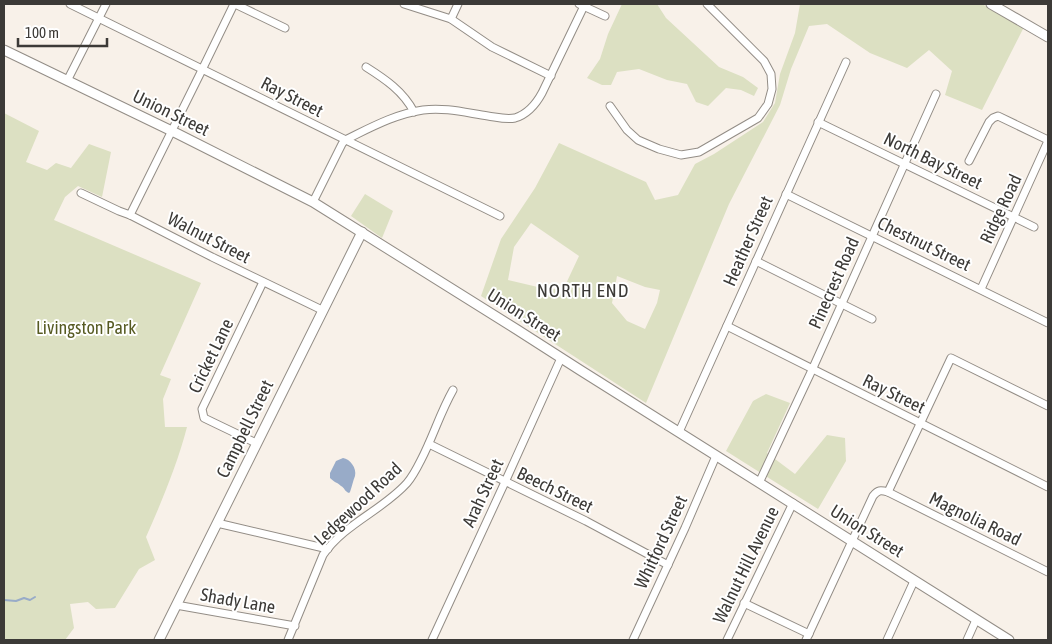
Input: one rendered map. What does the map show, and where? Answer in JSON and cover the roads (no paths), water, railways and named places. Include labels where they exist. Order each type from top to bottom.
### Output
[{"type":"street","name":"Ray Street","points":[[70,4],[500,216]]},
{"type":"street","points":[[67,81],[106,4]]},
{"type":"street","points":[[130,215],[234,4],[285,28]]},
{"type":"street","points":[[404,4],[450,19],[492,47],[550,76]]},
{"type":"street","points":[[450,19],[458,4]]},
{"type":"street","points":[[610,106],[627,130],[638,140],[681,155],[699,152],[758,118],[768,104],[772,89],[771,74],[764,61],[707,4]]},
{"type":"street","points":[[991,4],[1048,37]]},
{"type":"street","points":[[313,202],[339,148],[345,140],[381,123],[401,115],[437,109],[501,118],[520,116],[539,99],[582,5],[604,16]]},
{"type":"street","name":"Union Street","points":[[4,50],[313,202],[1009,640]]},
{"type":"street","name":"Heather Street","points":[[678,432],[846,62]]},
{"type":"street","points":[[366,67],[392,84],[406,99],[414,112]]},
{"type":"street","name":"Pinecrest Road","points":[[759,483],[936,94]]},
{"type":"street","points":[[969,161],[989,122],[998,116],[1048,141]]},
{"type":"street","name":"North Bay Street","points":[[818,122],[1034,227]]},
{"type":"street","name":"Ridge Road","points":[[981,289],[1048,141]]},
{"type":"street","name":"Walnut Street","points":[[81,193],[130,215],[322,310]]},
{"type":"street","name":"Chestnut Street","points":[[786,194],[1048,323]]},
{"type":"street","name":"Campbell Street","points":[[159,640],[362,232]]},
{"type":"street","points":[[756,262],[872,319]]},
{"type":"street","name":"Cricket Lane","points":[[256,443],[204,418],[202,409],[263,282]]},
{"type":"street","name":"Ray Street","points":[[727,326],[1048,487]]},
{"type":"street","name":"Arah Street","points":[[432,640],[561,358]]},
{"type":"street","points":[[744,603],[807,637],[873,496],[877,491],[888,492],[952,358],[1048,406]]},
{"type":"street","name":"Ledgewood Road","points":[[288,640],[320,562],[328,549],[361,519],[391,498],[406,484],[429,444],[453,390]]},
{"type":"street","name":"Beech Street","points":[[429,444],[586,521],[668,565]]},
{"type":"street","name":"Whitford Street","points":[[632,640],[685,528],[716,456]]},
{"type":"street","name":"Magnolia Road","points":[[888,492],[1048,572]]},
{"type":"street","name":"Walnut Hill Avenue","points":[[727,640],[793,504]]},
{"type":"street","points":[[217,523],[328,549]]},
{"type":"street","points":[[887,640],[914,581]]},
{"type":"street","name":"Shady Lane","points":[[176,605],[295,626]]},
{"type":"street","points":[[967,640],[976,620]]},
{"type":"water","points":[[343,458],[350,462],[355,470],[355,476],[349,493],[330,478],[330,473],[336,461]]},
{"type":"waterway","points":[[4,600],[16,601],[24,598],[30,600],[35,597]]},
{"type":"district","name":"NORTH END","points":[[583,290]]},
{"type":"park label","name":"Livingston Park","points":[[86,328]]}]
